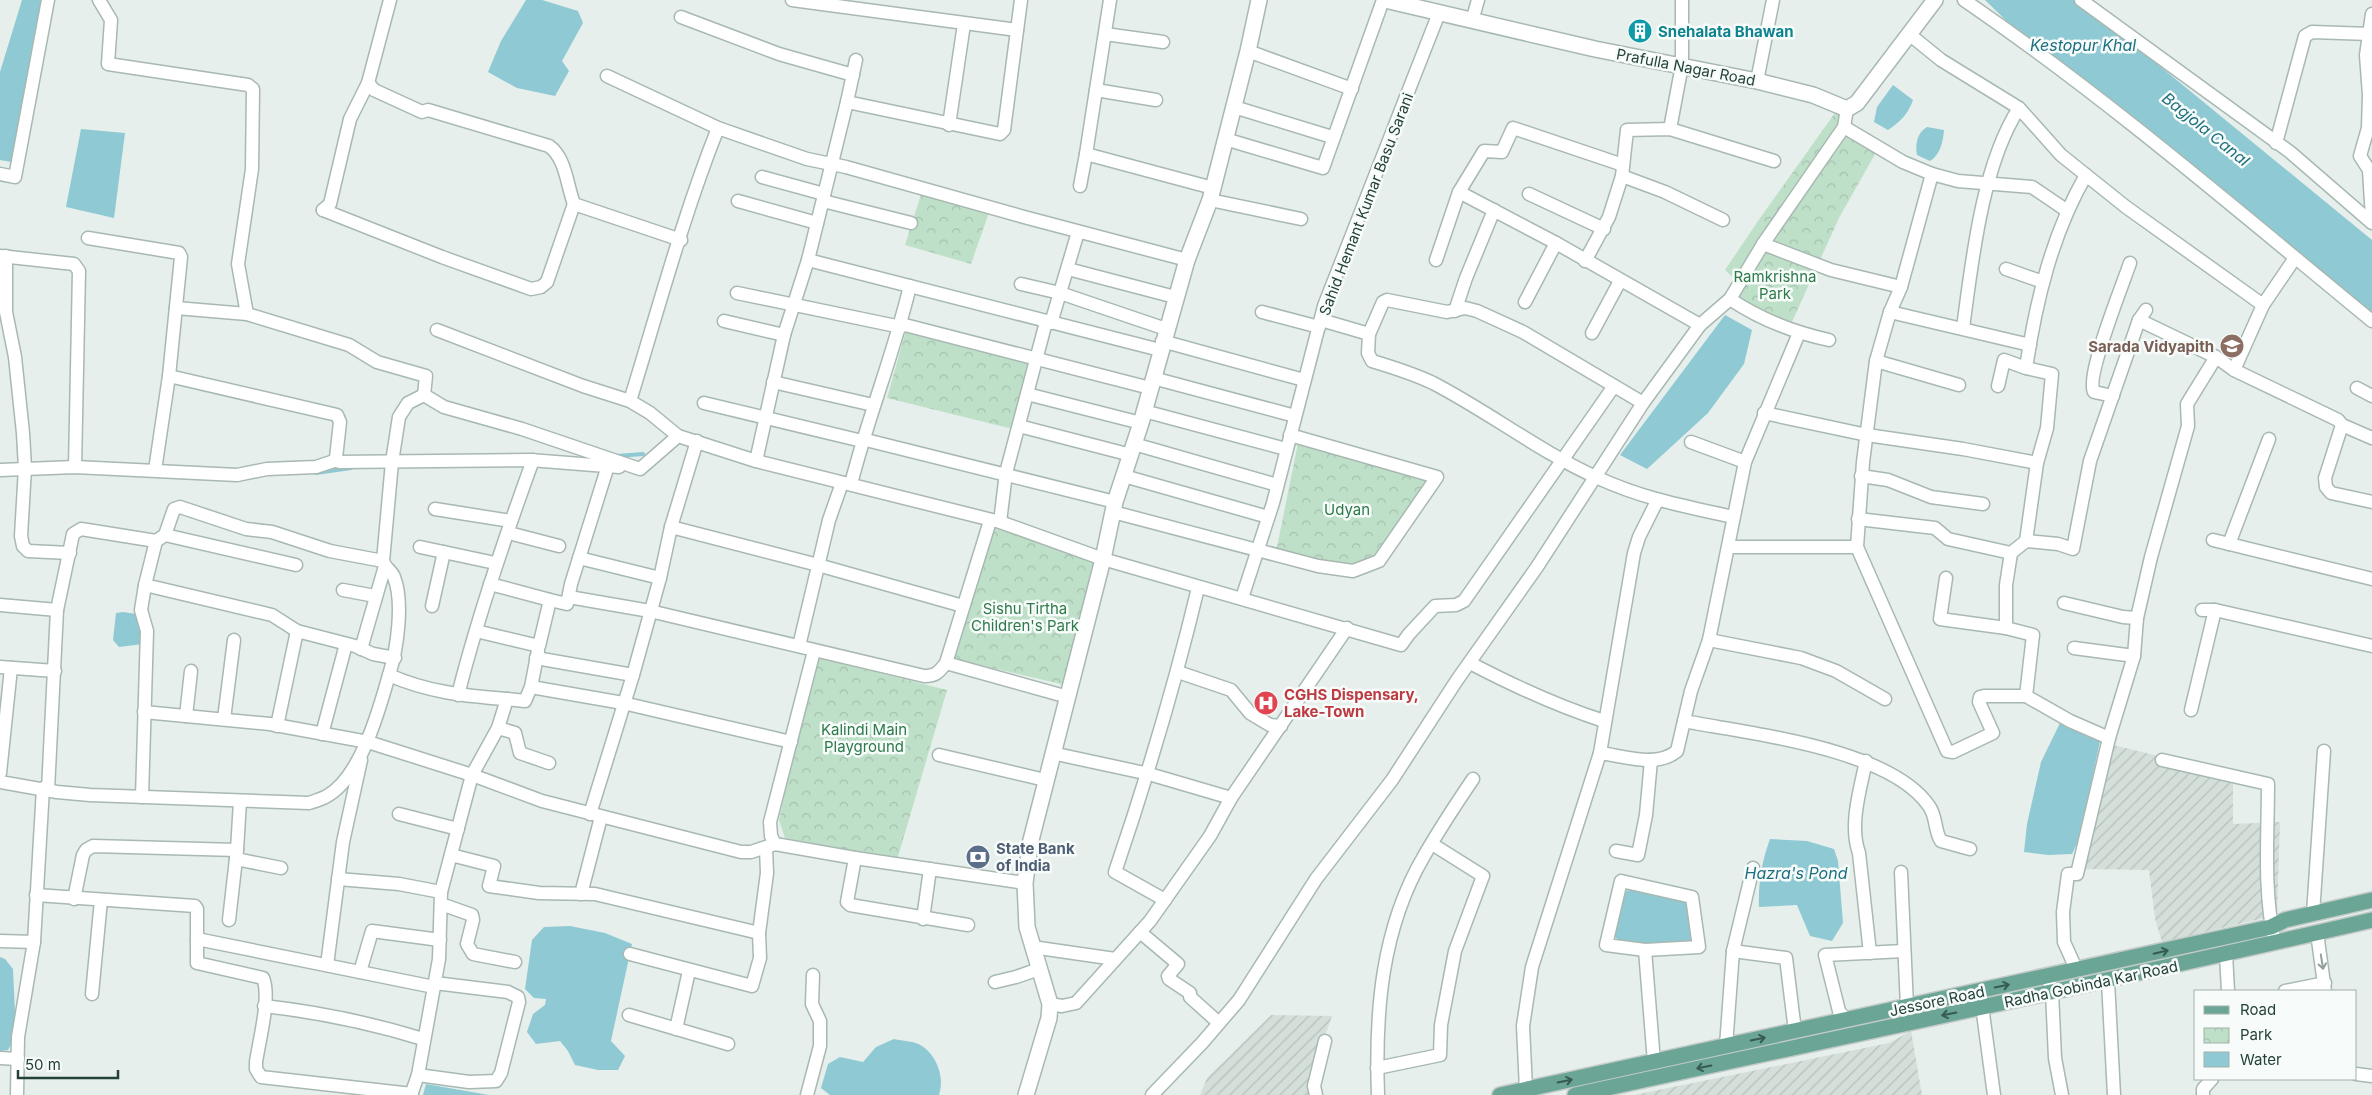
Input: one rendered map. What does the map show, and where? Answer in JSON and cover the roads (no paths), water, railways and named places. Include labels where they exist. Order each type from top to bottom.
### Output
[{"type":"main road","name":"Jessore Road","points":[[1500,1095],[2048,977],[2271,927],[2285,920],[2372,900]]},
{"type":"main road","name":"Radha Gobinda Kar Road","points":[[1575,1095],[2108,981],[2372,920]]},
{"type":"street","points":[[0,174],[15,177],[48,0]]},
{"type":"street","points":[[99,0],[111,20],[108,64],[248,85],[253,88],[252,168],[238,264],[247,314]]},
{"type":"street","points":[[368,84],[374,90],[422,112],[428,110],[549,146],[555,150],[562,162],[566,185],[574,204],[547,282],[541,288],[531,289],[442,257],[323,210],[330,204],[339,176],[350,119],[368,84],[390,0]]},
{"type":"street","points":[[792,0],[820,2],[964,24],[1017,30]]},
{"type":"street","points":[[847,102],[997,135],[1004,130],[1021,0]]},
{"type":"street","points":[[1080,186],[1110,0]]},
{"type":"street","points":[[1026,1095],[1049,1018],[1050,1004],[1027,927],[1025,883],[1030,844],[1045,780],[1104,558],[1114,507],[1143,417],[1163,340],[1187,260],[1212,194],[1259,0]]},
{"type":"street","points":[[1225,140],[1323,168],[1332,137],[1352,89],[1384,0]]},
{"type":"street","name":"Prafulla Nagar Road","points":[[1384,0],[1595,49],[1757,81],[1813,95],[1847,109]]},
{"type":"street","points":[[1472,20],[1478,0]]},
{"type":"street","points":[[1670,129],[1682,65],[1682,0]]},
{"type":"street","points":[[1757,81],[1774,0]]},
{"type":"street","points":[[1152,1095],[1239,1000],[1316,880],[1392,780],[1597,477],[1643,403],[1700,325],[1730,299],[1763,244],[1844,127],[1847,109],[1856,103],[1935,0]]},
{"type":"street","points":[[1964,0],[2055,65],[2141,132],[2372,321]]},
{"type":"street","points":[[2081,0],[2290,152],[2372,223]]},
{"type":"street","name":"Sahid Hemant Kumar Basu Sarani","points":[[1242,598],[1278,485],[1294,416],[1324,306],[1439,13]]},
{"type":"street","points":[[2372,14],[2366,55],[2370,129],[2360,156],[2369,170],[2372,218]]},
{"type":"street","points":[[681,16],[779,54],[853,76]]},
{"type":"street","points":[[949,125],[964,24]]},
{"type":"street","points":[[2276,143],[2305,36],[2312,32],[2370,34]]},
{"type":"street","points":[[1105,34],[1162,42]]},
{"type":"street","points":[[1909,34],[1941,60],[2019,108],[2061,154],[2086,175],[2126,207],[2263,305]]},
{"type":"street","points":[[1248,51],[1352,89]]},
{"type":"street","points":[[756,461],[784,335],[808,260],[856,60]]},
{"type":"street","points":[[607,76],[718,128],[807,159],[832,164],[1187,260]]},
{"type":"street","points":[[1096,90],[1156,100]]},
{"type":"street","points":[[1234,107],[1332,137]]},
{"type":"street","points":[[1963,328],[1987,184],[2005,129],[2019,108]]},
{"type":"street","points":[[1436,260],[1459,192],[1484,151],[1502,152],[1512,129],[1516,127],[1622,171],[1723,220]]},
{"type":"street","points":[[1844,127],[1903,162],[1932,174],[1958,181],[2032,187],[2066,210]]},
{"type":"street","points":[[630,401],[681,240],[695,186],[718,128]]},
{"type":"street","points":[[1585,261],[1604,229],[1622,171],[1628,130],[1670,129],[1774,160]]},
{"type":"street","points":[[1086,154],[1212,194],[1301,219]]},
{"type":"street","points":[[1932,174],[1900,287],[1890,312],[1876,360],[1861,476],[1857,548],[1947,751],[1953,752],[1993,733],[1979,702],[1980,697],[2026,696],[2070,721],[2109,738]]},
{"type":"street","points":[[2026,368],[2043,282],[2066,210],[2086,175]]},
{"type":"street","points":[[762,177],[824,198],[911,223]]},
{"type":"street","points":[[1459,192],[1556,243],[1700,325]]},
{"type":"street","points":[[1529,194],[1604,229]]},
{"type":"street","points":[[738,201],[817,223]]},
{"type":"street","points":[[574,204],[681,240]]},
{"type":"street","points":[[1455,311],[1466,278],[1494,210]]},
{"type":"street","points":[[569,597],[650,612],[924,676],[939,673],[946,663],[963,606],[995,521],[1037,358],[1068,269],[1078,232]]},
{"type":"street","points":[[88,238],[179,253],[181,257],[169,376],[155,470]]},
{"type":"street","points":[[1525,302],[1556,243]]},
{"type":"street","points":[[1763,244],[1831,270],[1900,287]]},
{"type":"street","points":[[70,554],[28,551],[23,546],[21,536],[25,468],[16,357],[6,312],[3,256],[74,264],[79,272],[76,467]]},
{"type":"street","points":[[2234,370],[2263,305],[2295,258]]},
{"type":"street","points":[[808,260],[1048,322],[1163,340],[1304,380]]},
{"type":"street","points":[[2113,396],[2094,392],[2092,385],[2102,343],[2130,263]]},
{"type":"street","points":[[1068,269],[1176,297]]},
{"type":"street","points":[[2006,269],[2043,282]]},
{"type":"street","points":[[1592,333],[1620,281]]},
{"type":"street","points":[[1021,284],[1060,293],[1163,340]]},
{"type":"street","points":[[799,646],[829,520],[846,484],[862,440],[901,325],[910,286]]},
{"type":"street","points":[[737,292],[901,325],[1294,416]]},
{"type":"street","points":[[1730,299],[1755,316],[1799,333],[1829,340]]},
{"type":"street","points":[[1643,403],[1523,332],[1471,309],[1447,312],[1387,300],[1383,302],[1369,334],[1368,353],[1372,361],[1431,382],[1563,460],[1597,477],[1657,501],[1733,517]]},
{"type":"street","points":[[176,308],[247,314],[349,345],[377,362],[426,376],[424,395]]},
{"type":"street","points":[[1262,312],[1369,334]]},
{"type":"street","points":[[1890,312],[2030,345]]},
{"type":"street","points":[[2026,541],[2058,544],[2073,550],[2090,461],[2143,315],[2216,357],[2234,370],[2338,420],[2342,425],[2372,438]]},
{"type":"street","points":[[724,321],[784,335]]},
{"type":"street","points":[[437,330],[583,386],[630,401],[650,413],[678,436],[756,461],[995,521],[1198,588],[1242,598],[1401,645],[1435,606],[1456,605],[1464,601],[1614,386]]},
{"type":"street","points":[[1600,753],[1651,760],[1664,759],[1677,751],[1691,691],[1709,640],[1745,462],[1799,333]]},
{"type":"street","points":[[2077,970],[2064,942],[2063,912],[2068,874],[2077,874],[2109,738],[2134,656],[2137,618],[2163,509],[2181,459],[2188,426],[2187,404],[2216,357]]},
{"type":"street","points":[[1876,360],[1959,385]]},
{"type":"street","points":[[1998,386],[2004,360],[2026,368],[2052,374],[2047,428],[2037,463],[2026,541],[2011,553],[2006,585],[2006,628]]},
{"type":"street","points":[[169,376],[338,416],[340,422],[337,460]]},
{"type":"street","points":[[773,382],[873,405]]},
{"type":"street","points":[[2358,388],[2372,396]]},
{"type":"street","points":[[1027,394],[1143,417],[1286,449]]},
{"type":"street","points":[[424,395],[444,407],[522,428],[640,469]]},
{"type":"street","points":[[361,649],[384,563],[392,462],[399,417],[408,403],[424,395]]},
{"type":"street","points":[[704,403],[1006,473],[1258,551],[1318,566],[1353,571],[1379,561],[1437,477],[1290,435]]},
{"type":"street","points":[[1764,413],[1867,435],[1963,449],[2037,463]]},
{"type":"street","points":[[2342,425],[2325,478],[2326,487],[2331,493],[2372,502]]},
{"type":"street","points":[[1019,426],[1132,450],[1278,485]]},
{"type":"street","points":[[0,470],[76,467],[236,475],[267,469],[316,467],[337,460],[392,462],[485,459],[533,460],[640,469],[678,436]]},
{"type":"street","points":[[2229,544],[2269,439]]},
{"type":"street","points":[[580,894],[596,815],[623,703],[633,675],[660,578],[671,527],[697,441]]},
{"type":"street","points":[[1691,442],[1745,462]]},
{"type":"street","points":[[458,695],[471,642],[476,631],[495,563],[510,527],[533,460]]},
{"type":"street","points":[[490,584],[567,604],[579,558],[606,472]]},
{"type":"street","points":[[1124,476],[1268,517]]},
{"type":"street","points":[[1861,476],[1888,480],[1931,497],[1983,504]]},
{"type":"street","points":[[1526,1089],[1523,1026],[1532,967],[1600,753],[1634,553],[1648,517],[1657,501]]},
{"type":"street","points":[[142,797],[147,631],[141,610],[145,585],[161,538],[174,509],[180,507],[246,529],[272,532],[330,551],[384,563],[394,576],[398,602],[395,658],[365,746],[343,842],[327,964]]},
{"type":"street","points":[[435,509],[510,527],[559,546]]},
{"type":"street","points":[[1858,519],[1935,528],[1948,540],[2011,553]]},
{"type":"street","points":[[671,527],[818,565],[963,606]]},
{"type":"street","points":[[17,1095],[18,1037],[34,942],[36,895],[55,671],[57,610],[73,534],[78,530],[161,538],[296,565]]},
{"type":"street","points":[[2213,540],[2372,579]]},
{"type":"street","points":[[420,547],[495,563]]},
{"type":"street","points":[[1729,547],[1857,548]]},
{"type":"street","points":[[432,606],[444,552]]},
{"type":"street","points":[[579,558],[660,578]]},
{"type":"street","points":[[1946,578],[1940,619],[2006,628],[2033,634],[2026,696]]},
{"type":"street","points":[[145,585],[272,615],[296,631],[346,644],[373,654],[395,658]]},
{"type":"street","points":[[1165,900],[1115,872],[1148,774],[1178,672],[1198,588]]},
{"type":"street","points":[[343,590],[375,596]]},
{"type":"street","points":[[389,675],[412,685],[458,695],[525,701],[531,687],[550,600]]},
{"type":"street","points":[[2064,603],[2123,618],[2137,618]]},
{"type":"street","points":[[0,605],[57,610]]},
{"type":"street","points":[[2191,710],[2209,610],[2372,646]]},
{"type":"street","points":[[1050,1004],[1062,1006],[1076,1003],[1140,932],[1210,836],[1231,798],[1347,628]]},
{"type":"street","points":[[277,726],[296,631]]},
{"type":"street","points":[[476,631],[538,652],[633,675]]},
{"type":"street","points":[[224,719],[234,640]]},
{"type":"street","points":[[1709,640],[1801,658],[1836,671],[1885,699]]},
{"type":"street","points":[[322,734],[346,644]]},
{"type":"street","points":[[2074,648],[2134,656]]},
{"type":"street","points":[[630,954],[752,986],[760,958],[759,933],[771,846],[770,822],[814,651]]},
{"type":"street","points":[[946,663],[1068,696]]},
{"type":"street","points":[[1470,663],[1518,688],[1564,708],[1604,721]]},
{"type":"street","points":[[0,773],[6,668],[55,671]]},
{"type":"street","points":[[186,716],[191,671]]},
{"type":"street","points":[[1178,672],[1231,690],[1250,713],[1270,725],[1281,726]]},
{"type":"street","points":[[531,687],[623,703],[791,742]]},
{"type":"street","points":[[36,895],[74,899],[192,904],[197,909],[198,963],[263,978],[264,1006],[256,1062],[256,1069],[261,1077],[412,1094],[418,1075],[434,985],[440,940],[441,898],[451,855],[472,775],[498,728],[507,699]]},
{"type":"street","points":[[144,712],[224,719],[322,734],[472,775],[542,801],[740,852],[771,846],[1025,883]]},
{"type":"street","points":[[1684,721],[1783,738],[1866,761],[1919,793],[1934,814],[1937,834],[1942,841],[1970,849]]},
{"type":"street","points":[[498,728],[515,733],[520,754],[550,762]]},
{"type":"street","points":[[0,782],[46,789],[142,797],[309,803],[328,796],[342,783],[365,746]]},
{"type":"street","points":[[2313,914],[2324,751]]},
{"type":"street","points":[[1052,753],[1148,774],[1231,798]]},
{"type":"street","points":[[939,755],[1045,780]]},
{"type":"street","points":[[1616,851],[1638,855],[1646,815],[1651,760]]},
{"type":"street","points":[[2162,760],[2268,784],[2271,927],[2275,943]]},
{"type":"street","points":[[1866,761],[1856,816],[1856,844],[1859,853],[1870,953]]},
{"type":"street","points":[[1378,1095],[1379,999],[1385,957],[1402,904],[1423,856],[1473,779]]},
{"type":"street","points":[[229,920],[240,801]]},
{"type":"street","points":[[398,814],[458,829]]},
{"type":"street","points":[[1377,1068],[1440,1055],[1441,1025],[1455,951],[1483,876],[1432,844]]},
{"type":"street","points":[[74,899],[83,855],[86,850],[93,846],[236,855],[280,868]]},
{"type":"street","points":[[451,855],[494,866],[489,886],[539,892],[595,894],[759,933]]},
{"type":"street","points":[[855,858],[847,904],[923,919],[968,925]]},
{"type":"street","points":[[1726,1046],[1733,951],[1753,868]]},
{"type":"street","points":[[923,919],[930,869]]},
{"type":"street","points":[[1901,872],[1906,1007]]},
{"type":"street","points":[[338,879],[398,884],[441,898],[472,915],[473,920],[467,944],[473,954],[515,962]]},
{"type":"street","points":[[1621,881],[1692,896],[1699,948],[1645,950],[1606,945],[1621,881]]},
{"type":"street","points":[[92,994],[101,900]]},
{"type":"street","points":[[360,972],[372,931],[440,940]]},
{"type":"street","points":[[1140,932],[1178,964],[1168,976],[1169,979],[1190,993],[1190,997],[1219,1023]]},
{"type":"street","points":[[2295,990],[2325,987],[2317,933]]},
{"type":"street","points":[[197,939],[360,972],[434,985],[508,992],[518,997],[519,1002],[501,1073],[496,1081],[469,1082],[418,1075]]},
{"type":"street","points":[[0,940],[34,942]]},
{"type":"street","points":[[1032,947],[1115,960]]},
{"type":"street","points":[[1645,950],[1654,1062]]},
{"type":"street","points":[[1733,951],[1786,958],[1796,1031]]},
{"type":"street","points":[[1846,1020],[1839,1011],[1826,955],[1904,951]]},
{"type":"street","points":[[2226,954],[2228,990]]},
{"type":"street","points":[[995,982],[1016,977],[1038,968]]},
{"type":"street","points":[[676,1029],[689,971]]},
{"type":"street","points":[[808,1095],[820,1046],[820,1021],[812,1004],[813,974]]},
{"type":"street","points":[[2048,977],[2052,992],[2055,1058],[2062,1095]]},
{"type":"street","points":[[2108,981],[2114,1095]]},
{"type":"street","points":[[1980,991],[1994,1095]]},
{"type":"street","points":[[264,1006],[384,1027],[423,1039]]},
{"type":"street","points":[[629,1016],[728,1044]]},
{"type":"street","points":[[1316,1095],[1314,1086],[1324,1041]]},
{"type":"street","points":[[0,1058],[18,1059]]},
{"type":"street","points":[[2357,1074],[2372,1076]]},
{"type":"street","points":[[2203,1095],[2203,1089],[2211,1080]]},
{"type":"water","points":[[22,0],[44,0],[11,162],[0,160],[0,72]]},
{"type":"water","points":[[526,0],[542,0],[578,11],[583,23],[562,61],[569,71],[555,96],[517,88],[488,72],[501,41]]},
{"type":"water","name":"Kestopur Khal","points":[[1985,0],[2079,0],[2372,240],[2372,322],[2022,36]]},
{"type":"water","points":[[1893,85],[1913,100],[1904,117],[1888,130],[1874,122],[1877,107]]},
{"type":"water","points":[[1927,127],[1944,130],[1940,148],[1930,161],[1917,155],[1916,151],[1919,136]]},
{"type":"water","points":[[81,129],[125,133],[114,218],[66,207]]},
{"type":"water","points":[[1725,315],[1752,330],[1744,364],[1708,413],[1647,469],[1620,455]]},
{"type":"water","points":[[123,612],[143,615],[143,644],[119,647],[113,640],[116,613]]},
{"type":"water","points":[[2060,723],[2101,736],[2080,837],[2072,854],[2048,855],[2024,852],[2027,824],[2041,762]]},
{"type":"water","name":"Hazra's Pond","points":[[1770,839],[1807,841],[1834,849],[1838,861],[1843,923],[1832,941],[1810,936],[1797,905],[1759,907],[1761,872]]},
{"type":"water","points":[[1633,889],[1689,901],[1693,942],[1624,945],[1614,936],[1623,892]]},
{"type":"water","points":[[570,926],[605,933],[632,944],[611,1041],[625,1056],[618,1070],[598,1070],[575,1065],[560,1041],[536,1044],[527,1032],[533,1014],[545,1005],[546,999],[534,998],[525,989],[532,940],[544,927]]},
{"type":"water","points":[[0,957],[5,959],[13,969],[16,1035],[8,1050],[0,1051]]},
{"type":"water","points":[[894,1039],[919,1044],[932,1055],[940,1075],[941,1088],[939,1095],[830,1095],[821,1088],[828,1064],[840,1057],[863,1062],[876,1047]]},
{"type":"water","points":[[426,1084],[489,1095],[423,1095]]},
{"type":"waterway","points":[[617,456],[643,454]]},
{"type":"waterway","points":[[316,473],[351,468]]},
{"type":"place","name":"Snehalata Bhawan","points":[[1640,31]]},
{"type":"place","name":"Sarada Vidyapith","points":[[2232,346]]},
{"type":"place","name":"CGHS Dispensary, Lake-Town","points":[[1266,703]]},
{"type":"place","name":"State Bank of India","points":[[978,857]]},
{"type":"water label","name":"Bagjola Canal","points":[[2206,129]]},
{"type":"park label","name":"Ramkrishna Park","points":[[1775,284]]},
{"type":"park label","name":"Udyan","points":[[1347,509]]},
{"type":"park label","name":"Sishu Tirtha Children's Park","points":[[1025,616]]},
{"type":"park label","name":"Kalindi Main Playground","points":[[864,738]]}]
